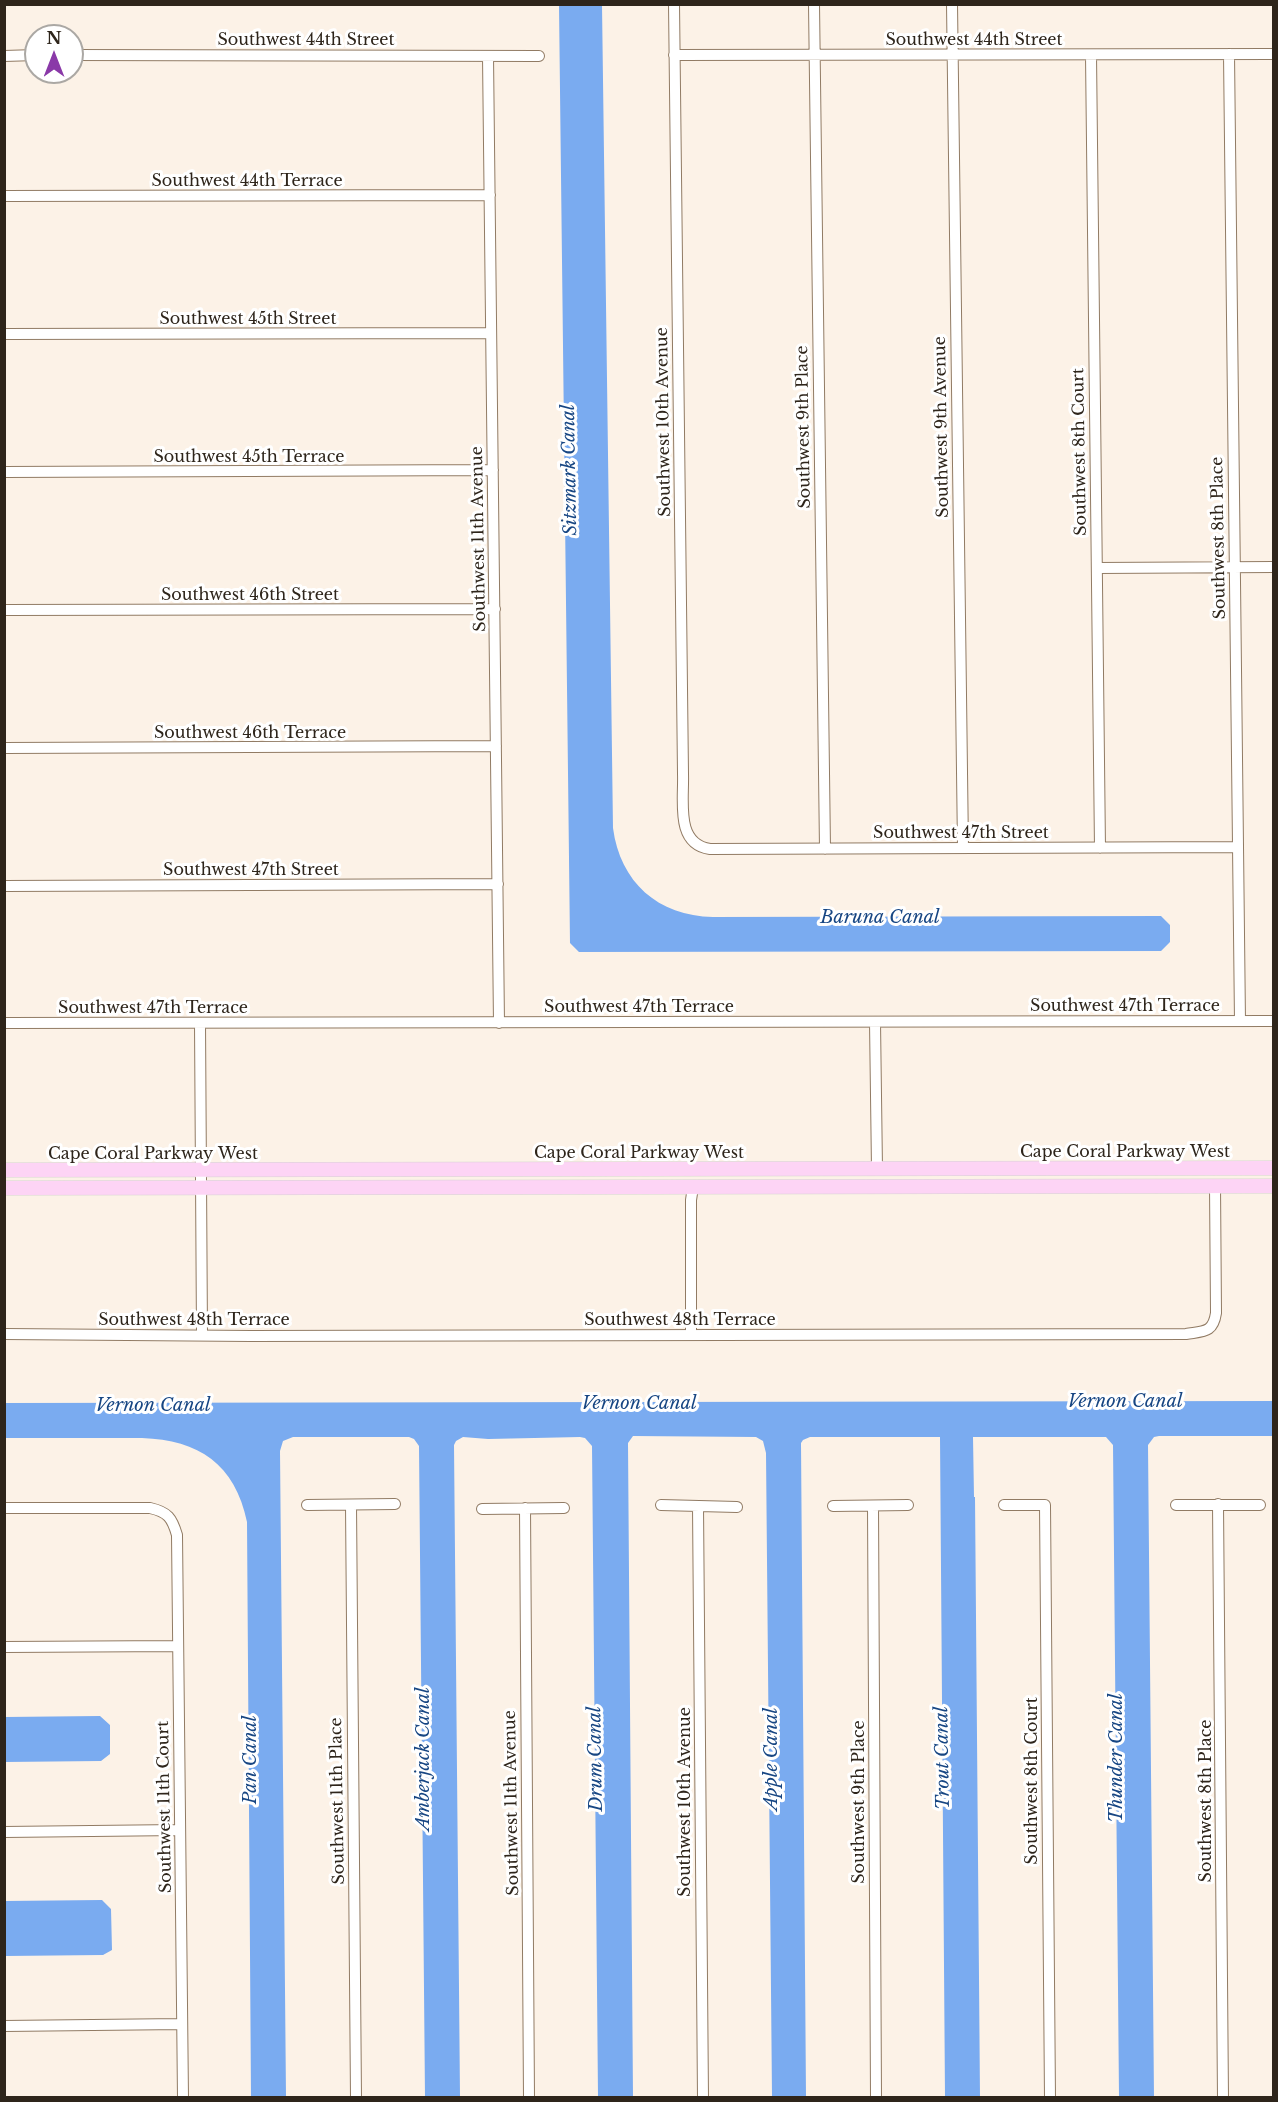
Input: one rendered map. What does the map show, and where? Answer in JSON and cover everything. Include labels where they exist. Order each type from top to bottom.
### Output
[{"type":"main road","name":"Cape Coral Parkway West","points":[[4,1170],[1274,1168]]},
{"type":"main road","points":[[554,1187],[585,1178],[670,1178],[675,1177],[677,1169]]},
{"type":"main road","points":[[693,1187],[713,1177],[805,1177],[825,1169]]},
{"type":"main road","name":"Cape Coral Parkway West","points":[[4,1188],[1274,1186]]},
{"type":"street","name":"Southwest 10th Avenue","points":[[674,4],[683,785],[684,828],[688,838]]},
{"type":"street","name":"Southwest 9th Place","points":[[814,4],[825,849]]},
{"type":"street","name":"Southwest 9th Avenue","points":[[952,4],[963,849]]},
{"type":"street","name":"Southwest 8th Place","points":[[1228,54],[1240,1021]]},
{"type":"street","name":"Southwest 44th Street","points":[[674,55],[1274,54]]},
{"type":"street","name":"Southwest 8th Court","points":[[1091,55],[1100,848]]},
{"type":"street","points":[[4,56],[24,56]]},
{"type":"street","name":"Southwest 44th Street","points":[[84,56],[539,56]]},
{"type":"street","name":"Southwest 11th Avenue","points":[[488,56],[499,1023]]},
{"type":"street","name":"Southwest 44th Terrace","points":[[4,196],[489,195]]},
{"type":"street","name":"Southwest 45th Street","points":[[4,334],[491,333]]},
{"type":"street","name":"Southwest 45th Terrace","points":[[4,472],[493,470]]},
{"type":"street","points":[[1097,568],[1274,567]]},
{"type":"street","name":"Southwest 46th Street","points":[[4,610],[495,609]]},
{"type":"street","name":"Southwest 46th Terrace","points":[[4,748],[496,746]]},
{"type":"street","name":"Southwest 47th Street","points":[[688,838],[700,847],[710,849],[1238,847]]},
{"type":"street","name":"Southwest 47th Street","points":[[4,886],[498,884]]},
{"type":"street","name":"Southwest 47th Terrace","points":[[4,1023],[1274,1021]]},
{"type":"street","points":[[875,1022],[878,1169]]},
{"type":"street","points":[[200,1023],[202,1335]]},
{"type":"street","name":"Southwest 48th Terrace","points":[[4,1334],[1186,1334],[1207,1331],[1214,1323],[1216,1313],[1215,1186]]},
{"type":"street","points":[[691,1334],[691,1200],[693,1187]]},
{"type":"street","name":"Southwest 11th Place","points":[[351,1504],[356,2097]]},
{"type":"street","points":[[307,1506],[395,1504]]},
{"type":"street","name":"Southwest 8th Place","points":[[1218,1504],[1223,2097]]},
{"type":"street","points":[[1176,1505],[1260,1504]]},
{"type":"street","name":"Southwest 8th Court","points":[[1004,1505],[1045,1506],[1050,2097]]},
{"type":"street","points":[[661,1506],[737,1507]]},
{"type":"street","name":"Southwest 10th Avenue","points":[[698,1506],[703,2097]]},
{"type":"street","points":[[833,1506],[908,1506]]},
{"type":"street","name":"Southwest 9th Place","points":[[873,1506],[876,2097]]},
{"type":"street","name":"Southwest 11th Court","points":[[4,1508],[150,1508],[171,1517],[177,1535],[183,2097]]},
{"type":"street","name":"Southwest 11th Avenue","points":[[525,1508],[529,2097]]},
{"type":"street","points":[[482,1509],[564,1508]]},
{"type":"street","points":[[4,1647],[178,1646]]},
{"type":"street","points":[[4,1832],[179,1830]]},
{"type":"street","points":[[4,2026],[181,2024]]},
{"type":"water","points":[[559,5],[602,5],[613,828],[617,847],[633,880],[659,903],[693,915],[713,917],[1161,916],[1170,925],[1170,942],[1161,951],[579,952],[570,943]]},
{"type":"water","points":[[1273,1401],[1273,1436],[1159,1436],[1154,1437],[1148,1445],[1154,2098],[1119,2097],[1113,1445],[1106,1437],[973,1437],[980,2098],[945,2097],[940,1437],[810,1437],[801,1443],[806,2098],[772,2097],[766,1453],[763,1441],[756,1437],[633,1436],[628,1443],[633,2098],[598,2097],[592,1446],[585,1438],[580,1437],[488,1439],[463,1437],[456,1441],[454,1445],[460,2097],[425,2098],[419,1446],[414,1439],[409,1437],[293,1437],[283,1441],[280,1451],[286,2097],[251,2098],[247,1522],[241,1502],[224,1470],[197,1450],[181,1444],[142,1438],[4,1438],[5,1403]]},
{"type":"water","points":[[100,1716],[110,1725],[110,1754],[101,1761],[5,1762],[5,1717]]},
{"type":"water","points":[[102,1900],[111,1909],[112,1950],[103,1955],[5,1956],[5,1901]]},
{"type":"water label","name":"Sitzmark Canal","points":[[570,470]]},
{"type":"water label","name":"Baruna Canal","points":[[880,918]]},
{"type":"water label","name":"Vernon Canal","points":[[1125,1402]]},
{"type":"water label","name":"Vernon Canal","points":[[639,1404]]},
{"type":"water label","name":"Vernon Canal","points":[[153,1406]]},
{"type":"water label","name":"Trout Canal","points":[[943,1758]]},
{"type":"water label","name":"Thunder Canal","points":[[1117,1758]]},
{"type":"water label","name":"Amberjack Canal","points":[[424,1759]]},
{"type":"water label","name":"Drum Canal","points":[[596,1759]]},
{"type":"water label","name":"Apple Canal","points":[[772,1759]]},
{"type":"water label","name":"Pan Canal","points":[[251,1760]]}]
